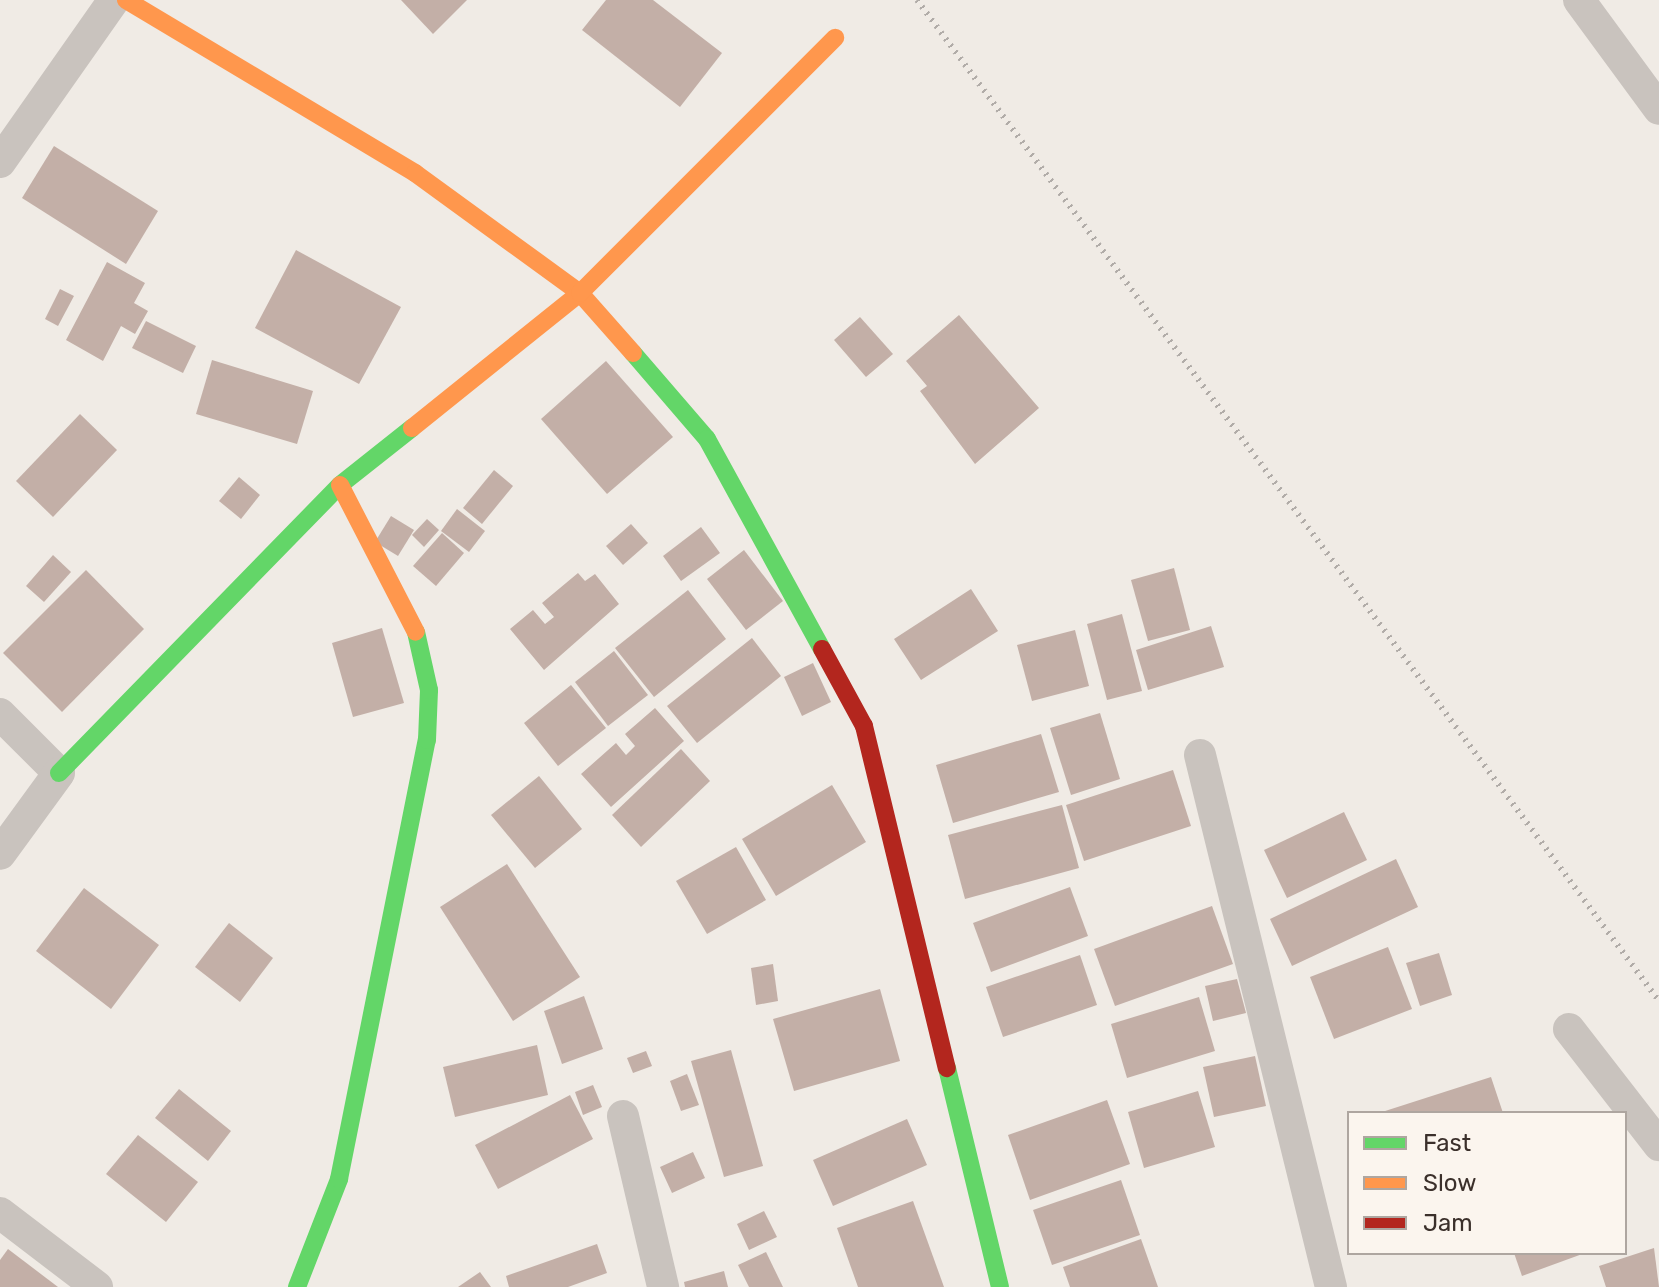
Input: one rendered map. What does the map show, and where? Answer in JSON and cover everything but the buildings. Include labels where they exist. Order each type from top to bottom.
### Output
[{"type":"street","points":[[0,162],[114,0]]},
{"type":"street","points":[[126,0],[415,173],[580,293],[707,439],[864,726],[1000,1287]]},
{"type":"street","points":[[1579,0],[1659,109]]},
{"type":"street","points":[[0,854],[59,773],[340,485],[580,293],[835,38]]},
{"type":"street","points":[[297,1287],[339,1179],[427,740],[429,690],[419,638],[340,485]]},
{"type":"street","points":[[0,714],[59,773]]},
{"type":"street","points":[[1200,755],[1331,1287]]},
{"type":"street","points":[[1569,1029],[1659,1145]]},
{"type":"street","points":[[623,1116],[663,1287]]},
{"type":"street","points":[[0,1213],[97,1287]]},
{"type":"railway","points":[[917,0],[1659,1001]]},
{"type":"traffic: fast","points":[[633,353],[707,439],[822,649]]},
{"type":"traffic: fast","points":[[59,773],[340,485],[412,428]]},
{"type":"traffic: fast","points":[[297,1287],[339,1179],[427,740],[429,690],[416,632]]},
{"type":"traffic: fast","points":[[947,1068],[1000,1287]]},
{"type":"traffic: slow","points":[[126,0],[415,173],[580,293],[633,353]]},
{"type":"traffic: slow","points":[[412,428],[580,293],[835,38]]},
{"type":"traffic: slow","points":[[340,485],[416,632]]},
{"type":"traffic: jam","points":[[822,649],[864,726],[947,1068]]}]
